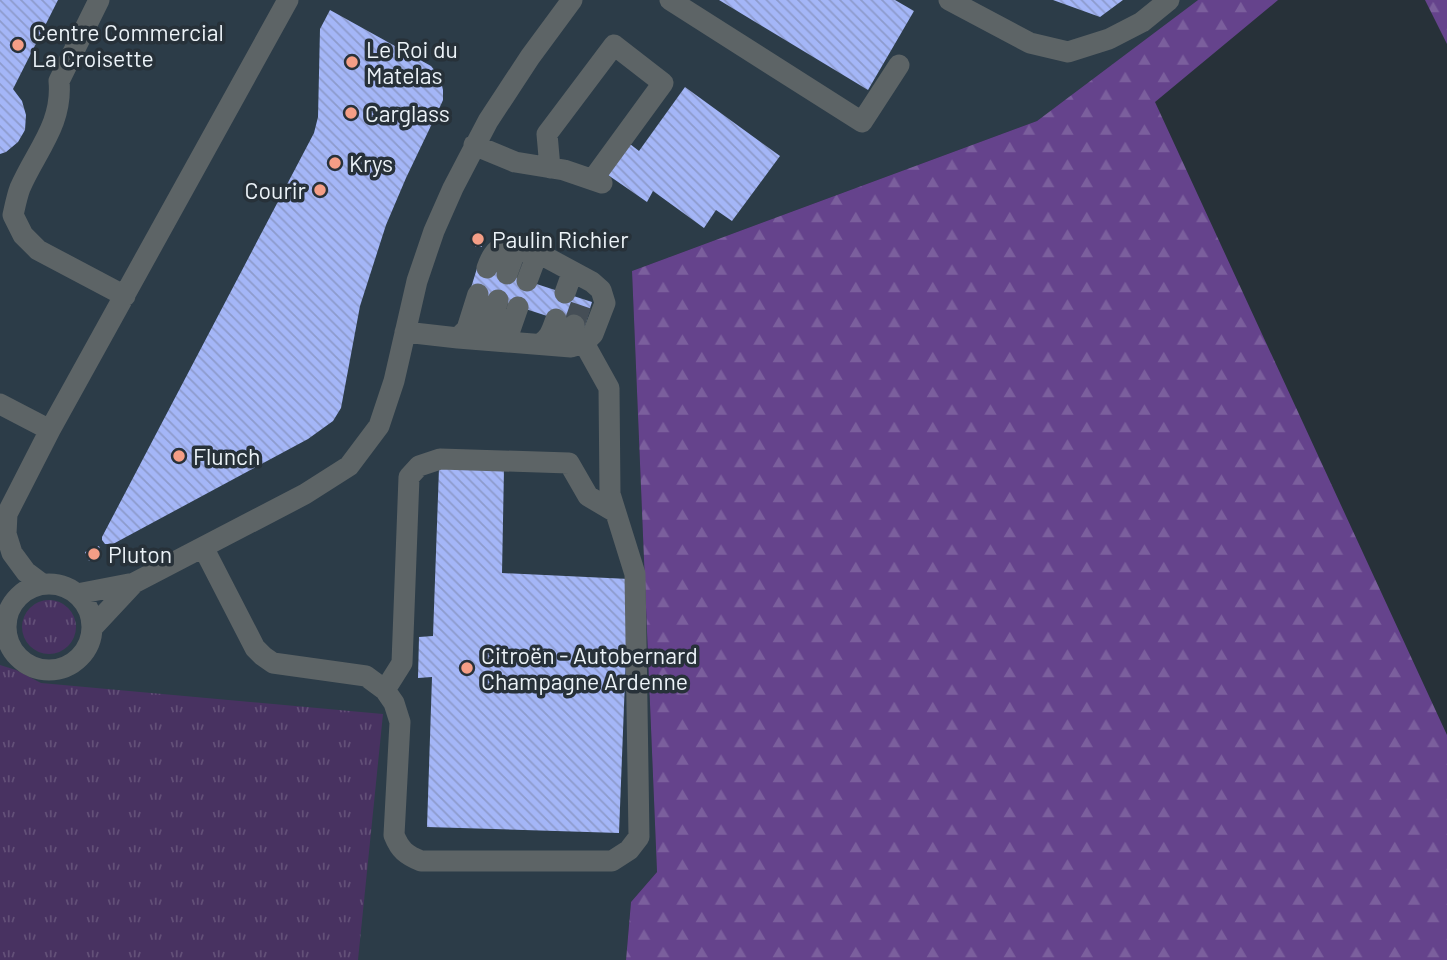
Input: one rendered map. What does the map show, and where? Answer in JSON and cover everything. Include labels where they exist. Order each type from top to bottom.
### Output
[{"type":"street","points":[[23,235],[13,215],[19,190],[58,111],[59,81],[99,0]]},
{"type":"street","points":[[42,584],[26,572],[12,553],[6,534],[7,514],[50,430],[288,0]]},
{"type":"street","points":[[77,594],[134,583],[305,494],[349,466],[379,426],[394,381],[417,281],[434,231],[474,145],[530,57],[572,0]]},
{"type":"street","points":[[670,0],[862,122],[899,65]]},
{"type":"street","points":[[949,0],[1030,43],[1068,52],[1109,39],[1142,22],[1169,0]]},
{"type":"street","points":[[474,145],[515,162],[598,181],[663,83],[614,44],[547,134],[550,168]]},
{"type":"street","points":[[0,221],[23,235],[38,250],[125,296]]},
{"type":"street","points":[[529,252],[536,257],[507,274],[491,258],[496,250],[504,246],[529,252],[579,287],[601,290],[606,303],[593,334],[571,329],[551,334],[546,340],[550,345]]},
{"type":"street","points":[[498,300],[510,330],[478,339],[467,329],[498,300]]},
{"type":"street","points":[[405,332],[571,346],[571,329]]},
{"type":"street","points":[[203,547],[256,648],[263,656],[273,663],[366,676],[385,690],[394,703],[400,722],[394,835],[399,848],[421,861],[612,861],[629,850],[639,837],[635,574],[610,494],[609,388],[571,329]]},
{"type":"street","points":[[0,404],[50,430]]},
{"type":"street","points":[[385,690],[402,663],[409,477],[419,466],[440,459],[569,463],[588,496],[615,512]]},
{"type":"street","points":[[92,628],[134,583]]},
{"type":"street","points":[[42,584],[60,586],[77,594],[85,603],[92,628],[82,655],[71,664],[57,670],[43,670],[29,666],[5,646],[3,615],[19,595],[42,584]]},
{"type":"shaded area","points":[[0,0],[1198,0],[1037,121],[632,271],[657,872],[631,902],[626,960],[0,960]]},
{"type":"green space","points":[[1198,0],[1278,0],[1155,102],[1447,735],[1447,960],[626,960],[631,902],[657,872],[632,271],[1037,121]]},
{"type":"green space","points":[[1425,0],[1447,0],[1447,44]]},
{"type":"green space","points":[[54,600],[64,604],[72,612],[76,627],[72,642],[64,650],[44,654],[34,650],[26,642],[22,622],[26,612],[34,604]]},
{"type":"green space","points":[[0,665],[41,683],[383,714],[358,960],[0,960]]},
{"type":"building","name":"Centre Commercial La Croisette","points":[[0,0],[58,0],[13,89],[22,101],[26,115],[25,130],[18,142],[0,154]]},
{"type":"building","points":[[719,0],[895,0],[914,11],[868,90]]},
{"type":"building","points":[[1053,0],[1123,0],[1100,17]]},
{"type":"building","points":[[330,10],[431,66],[440,77],[443,90],[443,100],[386,225],[360,306],[341,408],[333,421],[308,439],[113,544],[105,544],[102,537],[314,133],[318,117],[320,29]]},
{"type":"building","points":[[685,87],[780,156],[732,221],[716,210],[704,228],[653,191],[647,202],[608,175],[630,144],[639,151]]},
{"type":"building","name":"Paulin Richier","points":[[475,232],[482,232],[482,247],[475,247]]},
{"type":"building","points":[[478,265],[592,302],[584,328],[470,291]]},
{"type":"building","points":[[439,468],[504,469],[502,573],[629,579],[619,833],[427,827],[432,677],[418,678],[419,637],[433,636]]},
{"type":"building","name":"Pluton","points":[[99,546],[102,555],[89,561],[85,552]]},
{"type":"tunnel","points":[[574,325],[583,299]]},
{"type":"place","name":"Centre Commercial La Croisette","points":[[18,45]]},
{"type":"place","name":"Le Roi du Matelas","points":[[352,62]]},
{"type":"place","name":"Carglass","points":[[351,113]]},
{"type":"place","name":"Krys","points":[[335,163]]},
{"type":"place","name":"Courir","points":[[320,190]]},
{"type":"place","name":"Paulin Richier","points":[[478,239]]},
{"type":"place","name":"Flunch","points":[[179,456]]},
{"type":"place","name":"Pluton","points":[[94,554]]},
{"type":"place","name":"Citroën - Autobernard Champagne Ardenne","points":[[467,668]]}]
